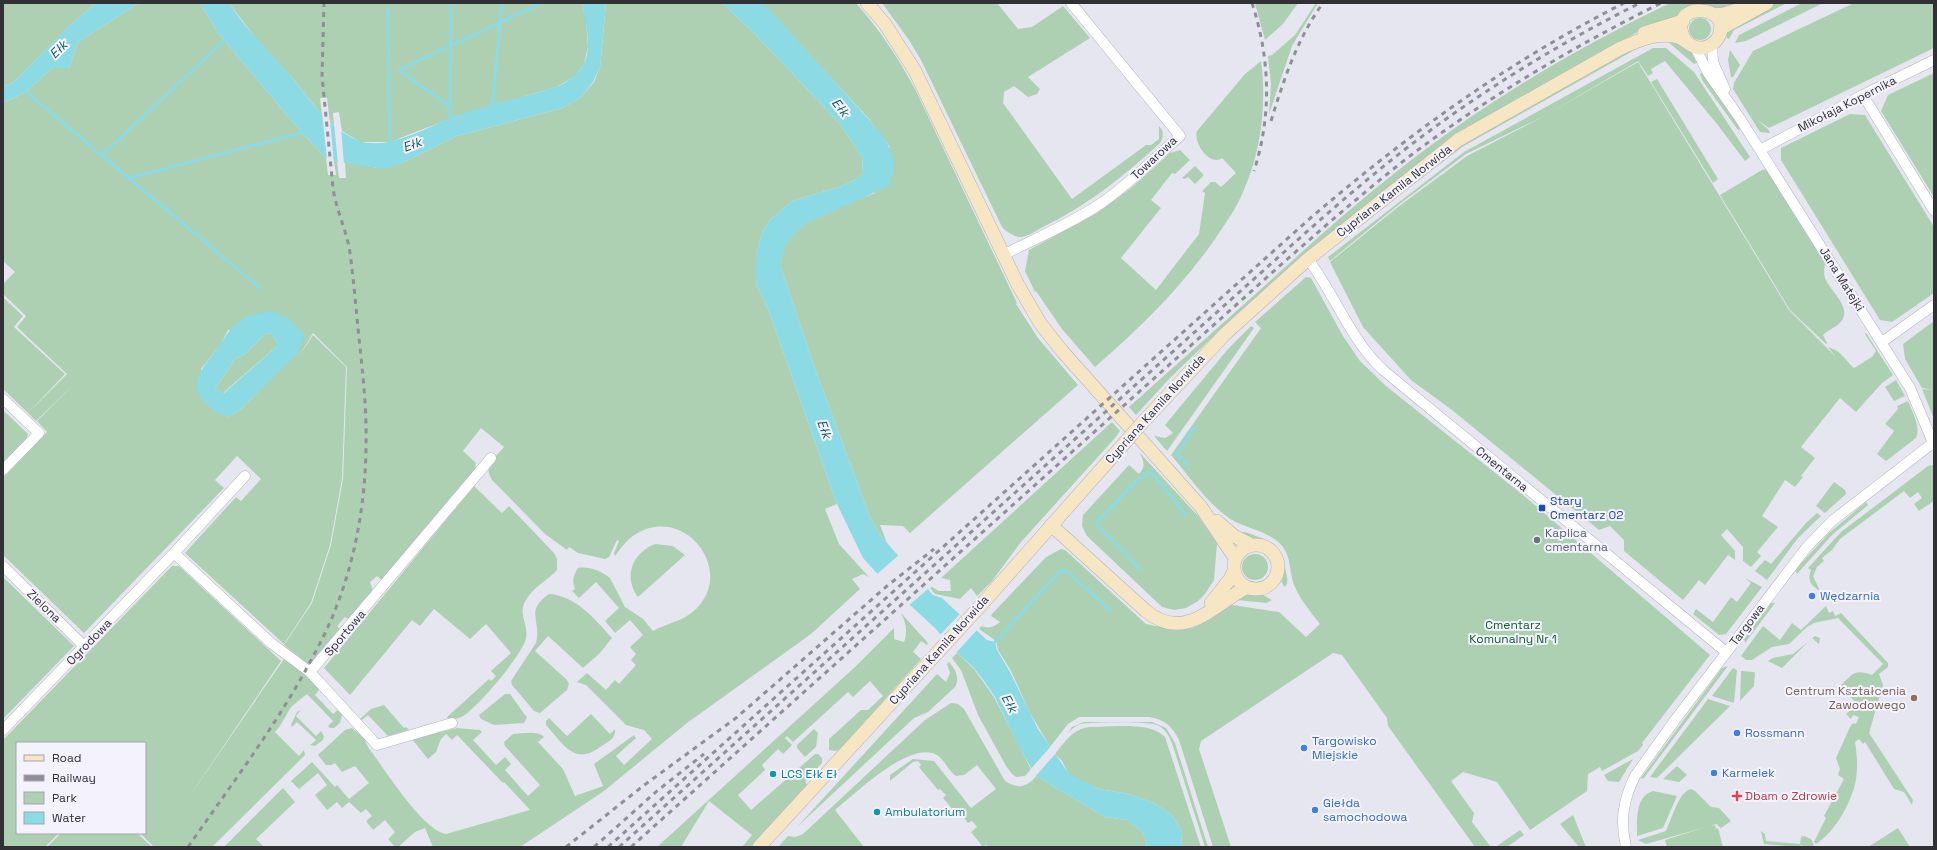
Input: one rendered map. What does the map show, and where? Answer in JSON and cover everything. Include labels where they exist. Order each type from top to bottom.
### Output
[{"type":"street","points":[[867,3],[885,24],[915,71],[1003,255],[1026,300],[1053,341],[1201,507],[1234,536],[1252,545],[1258,545],[1270,550],[1277,561],[1278,568],[1273,580],[1268,585],[1256,589],[1246,587],[1238,580],[1235,564],[1201,507]]},
{"type":"street","name":"Towarowa","points":[[1003,255],[1061,227],[1095,207],[1126,185],[1180,136],[1071,3]]},
{"type":"street","points":[[1714,15],[1724,14],[1758,3]]},
{"type":"street","points":[[1720,29],[1767,3]]},
{"type":"street","points":[[1697,10],[1709,11],[1714,15],[1720,29],[1718,38],[1706,47],[1690,44],[1681,31],[1683,21],[1686,16],[1697,10]]},
{"type":"street","name":"Cypriana Kamila Norwida","points":[[759,847],[981,605],[1142,423],[1226,334],[1308,259],[1458,140],[1648,31],[1683,21]]},
{"type":"street","name":"Cypriana Kamila Norwida","points":[[1619,49],[1652,37],[1677,37],[1690,44]]},
{"type":"street","name":"Jana Matejki","points":[[1690,44],[1708,73],[1739,117],[1882,342],[1915,397],[1934,444]]},
{"type":"street","name":"Jana Matejki","points":[[1712,44],[1711,52],[1716,70],[1739,117]]},
{"type":"street","name":"Mikołaja Kopernika","points":[[1760,150],[1863,95],[1934,60]]},
{"type":"street","points":[[1863,95],[1934,211]]},
{"type":"street","name":"Cmentarna","points":[[1308,259],[1326,285],[1358,341],[1383,370],[1726,652]]},
{"type":"street","points":[[1882,342],[1934,304]]},
{"type":"street","points":[[3,399],[39,433],[3,470]]},
{"type":"street","name":"Targowa","points":[[1626,847],[1623,831],[1623,809],[1628,789],[1635,776],[1726,652],[1806,548],[1821,532],[1857,501],[1934,444]]},
{"type":"street","name":"Sportowa","points":[[310,672],[492,458]]},
{"type":"street","name":"Ogrodowa","points":[[3,730],[85,647],[245,476]]},
{"type":"street","points":[[1051,525],[1155,618],[1171,623],[1192,621],[1210,612],[1228,597],[1246,587]]},
{"type":"street","points":[[1192,621],[1200,615],[1230,580],[1239,552],[1252,545]]},
{"type":"street","points":[[174,553],[271,643],[310,672],[377,745],[452,723]]},
{"type":"street","name":"Zielona","points":[[3,566],[85,647]]},
{"type":"green space","points":[[3,3],[96,3],[67,28],[13,83],[3,86]]},
{"type":"green space","points":[[139,3],[200,3],[218,33],[303,134],[326,158],[328,175],[336,175],[334,161],[337,162],[339,178],[346,178],[345,162],[378,168],[402,163],[457,136],[563,108],[581,97],[594,82],[600,67],[606,3],[722,3],[753,32],[840,124],[862,157],[863,174],[855,180],[842,186],[792,201],[770,220],[763,231],[758,246],[756,284],[768,309],[837,504],[825,509],[839,544],[869,577],[863,574],[852,579],[860,589],[811,634],[687,723],[604,791],[520,847],[433,847],[425,828],[415,832],[398,847],[395,847],[388,839],[395,832],[385,820],[373,830],[366,821],[372,816],[366,809],[361,813],[349,802],[342,808],[337,802],[327,810],[315,795],[327,785],[318,773],[299,789],[291,781],[312,762],[335,787],[337,785],[349,799],[369,783],[355,766],[342,772],[335,763],[326,765],[318,755],[345,730],[352,728],[364,738],[368,747],[393,783],[415,810],[436,830],[446,834],[530,810],[457,735],[452,740],[446,734],[441,739],[436,752],[428,759],[412,739],[457,728],[480,730],[482,732],[473,740],[496,765],[505,757],[511,764],[505,770],[528,796],[540,785],[505,746],[504,742],[513,734],[537,734],[544,737],[538,742],[563,769],[575,796],[603,786],[594,764],[634,735],[636,738],[616,756],[624,765],[652,739],[644,730],[626,725],[586,685],[577,682],[587,673],[606,690],[615,680],[619,684],[636,665],[631,660],[636,654],[630,647],[643,635],[630,620],[615,633],[605,621],[619,608],[596,582],[579,598],[572,591],[575,589],[573,581],[575,573],[578,568],[591,568],[610,578],[625,607],[643,619],[653,631],[681,619],[696,609],[707,593],[710,577],[707,560],[699,546],[687,534],[671,528],[654,527],[636,534],[627,541],[615,556],[614,553],[619,541],[617,540],[609,557],[605,559],[578,553],[569,547],[567,550],[545,534],[492,480],[489,475],[489,466],[504,447],[481,428],[463,451],[476,463],[475,470],[383,581],[377,576],[370,582],[374,593],[351,621],[345,617],[337,626],[342,631],[311,663],[308,664],[284,645],[312,603],[331,545],[343,479],[347,367],[313,333],[299,356],[313,335],[346,367],[342,479],[330,545],[311,603],[284,644],[185,553],[236,497],[241,501],[261,479],[237,456],[215,480],[224,488],[84,633],[3,555],[3,477],[47,432],[37,421],[77,381],[36,421],[28,413],[67,374],[17,327],[26,316],[3,294],[3,284],[15,272],[3,261],[3,103],[26,92],[52,68],[69,68],[78,42]],"holes":[[[294,324],[296,354],[240,410],[228,417],[201,369],[221,344],[228,330]]]},
{"type":"green space","points":[[229,3],[582,3],[586,22],[588,47],[584,64],[574,77],[556,87],[457,116],[390,142],[360,142],[342,131],[339,112],[333,113],[334,125],[330,123],[327,98],[320,98],[322,115],[294,80],[258,41]]},
{"type":"green space","points":[[762,3],[856,3],[865,13],[889,45],[916,91],[1017,303],[1016,304],[1038,338],[1078,385],[910,533],[903,526],[880,525],[887,543],[880,535],[870,517],[813,363],[781,268],[783,252],[790,238],[801,227],[829,210],[875,193],[890,147],[869,119]]},
{"type":"green space","points":[[882,3],[997,3],[1018,29],[1032,27],[1063,6],[1090,38],[1028,77],[1040,89],[1037,94],[1028,97],[1014,86],[1004,92],[1003,103],[1072,199],[1146,145],[1151,145],[1159,139],[1159,126],[1163,132],[1160,143],[1105,189],[1075,209],[1029,235],[1018,237],[1013,235],[1002,227],[921,60],[909,40]]},
{"type":"green space","points":[[1255,3],[1298,3],[1283,24],[1265,40]]},
{"type":"green space","points":[[1316,3],[1318,3],[1292,46],[1269,114],[1271,84],[1268,56],[1272,55],[1295,35]]},
{"type":"green space","points":[[1670,3],[1749,3],[1680,17],[1641,30],[1455,137],[1294,265],[1224,326],[1170,378],[1136,415],[1129,407],[1337,221],[1428,147],[1478,112],[1531,78],[1558,62]]},
{"type":"green space","points":[[1776,3],[1787,3],[1734,30],[1729,39],[1727,38],[1726,30]]},
{"type":"green space","points":[[1802,3],[1823,3],[1746,41],[1735,43],[1739,35]]},
{"type":"green space","points":[[1854,3],[1934,3],[1934,48],[1769,128],[1756,119],[1734,83],[1753,51]]},
{"type":"green space","points":[[1700,18],[1708,21],[1711,29],[1708,37],[1700,40],[1692,37],[1689,29],[1692,21]]},
{"type":"green space","points":[[1672,39],[1688,47],[1698,62],[1694,64],[1667,41],[1655,42],[1638,48],[1462,147],[1319,257],[1460,145],[1634,47],[1653,40]]},
{"type":"green space","points":[[1653,48],[1666,48],[1694,72],[1750,157],[1745,161],[1717,124],[1665,61],[1651,69],[1653,73],[1648,76],[1638,61],[1546,115],[1466,154],[1397,206],[1330,261],[1328,257],[1464,152]]},
{"type":"green space","points":[[1730,50],[1740,65],[1733,77],[1731,77],[1728,60]]},
{"type":"green space","points":[[1261,61],[1263,77],[1263,111],[1261,128],[1249,177],[1237,204],[1223,228],[1202,257],[1174,291],[1144,322],[1095,367],[1062,329],[1036,291],[1035,292],[1025,271],[1029,250],[1097,213],[1131,188],[1170,153],[1180,150],[1190,160],[1175,174],[1172,173],[1151,200],[1161,208],[1121,258],[1156,290],[1199,234],[1205,193],[1202,191],[1211,182],[1215,182],[1221,187],[1236,173],[1222,158],[1217,160],[1208,157],[1200,147],[1196,136],[1197,131],[1245,74]]},
{"type":"green space","points":[[1638,62],[1789,310],[1836,357],[1828,347],[1840,353],[1854,368],[1872,357],[1876,351],[1865,334],[1866,333],[1893,375],[1882,383],[1856,412],[1840,398],[1801,447],[1815,458],[1801,476],[1803,477],[1795,487],[1785,480],[1762,516],[1778,527],[1757,552],[1761,556],[1751,567],[1743,561],[1743,547],[1727,529],[1721,535],[1735,551],[1735,560],[1728,555],[1705,585],[1699,580],[1683,600],[1624,551],[1624,540],[1610,526],[1599,530],[1452,410],[1411,380],[1363,327],[1330,262],[1398,207],[1467,156],[1546,115]]},
{"type":"green space","points":[[1703,72],[1741,128],[1738,130],[1702,80],[1700,74]]},
{"type":"green space","points":[[1934,73],[1934,197],[1881,111],[1888,95]]},
{"type":"green space","points":[[1657,79],[1718,179],[1713,183],[1651,82]]},
{"type":"green space","points":[[1734,83],[1756,119],[1768,129],[1770,133],[1760,132],[1733,89]]},
{"type":"green space","points":[[1850,114],[1865,115],[1934,227],[1934,293],[1892,322],[1880,320],[1781,160],[1781,148]]},
{"type":"green space","points":[[1195,166],[1204,175],[1195,184],[1188,177],[1185,179],[1182,178]]},
{"type":"green space","points":[[1767,169],[1825,262],[1825,278],[1843,306],[1844,316],[1841,322],[1823,335],[1827,343],[1826,344],[1790,310],[1720,195],[1762,170]]},
{"type":"green space","name":"Cmentarz Komunalny Nr 1","points":[[1306,277],[1311,278],[1343,336],[1360,361],[1386,386],[1523,495],[1710,655],[1642,743],[1643,745],[1638,751],[1602,771],[1600,767],[1588,774],[1587,791],[1530,830],[1497,782],[1463,772],[1451,781],[1474,813],[1472,822],[1490,846],[1497,846],[1520,830],[1524,835],[1507,847],[1475,847],[1388,726],[1387,718],[1342,655],[1333,653],[1201,741],[1199,749],[1231,847],[1213,847],[1179,740],[1167,724],[1159,719],[1149,717],[1079,717],[1068,724],[1050,747],[1029,711],[1011,671],[998,650],[996,641],[979,629],[982,626],[991,627],[1000,622],[991,616],[992,614],[1046,557],[1061,549],[1065,550],[1146,624],[1174,630],[1192,628],[1208,620],[1226,604],[1279,612],[1306,637],[1320,624],[1297,592],[1293,582],[1289,561],[1282,546],[1264,533],[1235,522],[1221,512],[1205,497],[1171,455],[1261,328],[1255,322]]},
{"type":"green space","points":[[3,297],[23,316],[14,327],[65,374],[28,413],[3,389]]},
{"type":"green space","points":[[1934,321],[1934,390],[1922,388],[1905,359],[1903,344]]},
{"type":"green space","points":[[1251,326],[1254,328],[1167,451],[1154,436],[1165,438],[1173,433],[1165,425],[1228,349]]},
{"type":"green space","points":[[271,333],[276,341],[276,347],[223,393],[215,389],[235,359],[245,354],[264,335]]},
{"type":"green space","points":[[1896,380],[1905,396],[1894,401],[1885,387]]},
{"type":"green space","points":[[1922,389],[1934,390],[1934,419]]},
{"type":"green space","points":[[1908,401],[1917,424],[1916,438],[1886,461],[1877,454],[1894,431],[1885,424],[1898,409],[1897,406]]},
{"type":"green space","points":[[3,410],[28,434],[27,438],[3,463]]},
{"type":"green space","points":[[1112,422],[1120,431],[1115,438],[1021,542],[992,581],[977,596],[971,588],[960,599],[935,594],[930,588],[932,587],[939,591],[951,591],[950,580],[941,578]]},
{"type":"green space","points":[[1139,452],[1198,516],[1217,543],[1214,580],[1205,594],[1198,601],[1186,608],[1174,610],[1162,607],[1087,536],[1082,526],[1083,515],[1129,465],[1139,474],[1144,465]]},
{"type":"green space","points":[[1933,465],[1934,501],[1919,511],[1914,504],[1922,498],[1918,492],[1910,498],[1904,491],[1840,539],[1832,550],[1822,558],[1824,561],[1817,567],[1813,576],[1820,591],[1814,587],[1809,577],[1811,570],[1808,568],[1841,532],[1928,466]]},
{"type":"green space","points":[[1834,482],[1845,490],[1846,494],[1825,513],[1816,506]]},
{"type":"green space","points":[[474,486],[502,513],[509,506],[554,553],[557,559],[557,570],[532,591],[524,605],[523,614],[526,628],[526,638],[523,645],[499,680],[470,711],[459,718],[448,719],[447,717],[489,679],[491,681],[496,676],[491,671],[511,653],[486,624],[470,639],[434,609],[420,626],[412,620],[350,695],[324,668]]},
{"type":"green space","points":[[1866,502],[1868,505],[1832,535],[1797,574],[1795,570],[1829,533]]},
{"type":"green space","points":[[1817,513],[1821,516],[1798,538],[1767,580],[1755,571],[1765,560],[1771,564],[1806,523]]},
{"type":"green space","points":[[1241,532],[1249,533],[1263,539],[1278,549],[1283,558],[1287,576],[1285,587],[1281,577],[1280,560],[1275,550],[1267,544],[1244,537],[1239,534]]},
{"type":"green space","points":[[655,544],[673,546],[685,555],[638,597],[631,582],[632,566],[641,553]]},
{"type":"green space","points":[[1255,554],[1264,558],[1268,567],[1264,576],[1255,580],[1246,576],[1242,567],[1246,558]]},
{"type":"green space","points":[[172,566],[179,566],[281,661],[187,800],[284,659],[302,672],[320,689],[315,695],[333,714],[339,709],[342,715],[340,723],[334,728],[330,728],[328,726],[333,721],[307,694],[291,707],[275,732],[299,756],[304,750],[305,755],[212,847],[154,847],[141,834],[146,834],[146,742],[16,742],[16,834],[58,834],[45,847],[3,847],[3,740]]},
{"type":"green space","points":[[3,577],[74,646],[3,719]]},
{"type":"green space","points":[[1745,578],[1762,587],[1726,634],[1719,635],[1693,614],[1696,609],[1713,622],[1731,597],[1737,602],[1751,583]]},
{"type":"green space","points":[[1249,593],[1263,595],[1272,600],[1266,603],[1237,600]]},
{"type":"green space","points":[[549,594],[568,599],[576,604],[592,616],[612,638],[600,653],[583,668],[548,636],[535,651],[567,680],[569,684],[567,690],[540,713],[534,711],[512,685],[511,681],[536,643],[537,628],[535,611],[537,606]]},
{"type":"green space","points":[[1771,603],[1775,603],[1745,643],[1744,639]]},
{"type":"green space","points":[[1826,606],[1829,613],[1833,611],[1835,616],[1841,613],[1888,663],[1888,667],[1879,674],[1883,685],[1869,733],[1913,800],[1912,805],[1904,792],[1894,789],[1865,742],[1863,744],[1859,739],[1855,742],[1857,770],[1851,797],[1836,824],[1830,832],[1816,844],[1814,842],[1826,818],[1824,816],[1844,779],[1838,775],[1840,769],[1836,758],[1850,727],[1853,723],[1856,724],[1859,717],[1853,715],[1851,719],[1846,714],[1857,704],[1840,686],[1854,674],[1861,672],[1872,675],[1883,664],[1838,618],[1814,623],[1807,627],[1789,644],[1772,647],[1752,660],[1746,660],[1741,656],[1763,626],[1780,640],[1792,623],[1801,630]]},
{"type":"green space","points":[[901,613],[928,643],[927,645],[921,641],[913,652],[921,659],[840,749],[836,751],[829,750],[829,739],[861,710],[868,710],[883,696],[870,681],[853,697],[848,692],[793,742],[787,736],[785,738],[792,745],[783,754],[778,749],[762,765],[765,770],[738,795],[751,810],[815,754],[818,754],[822,758],[822,763],[805,782],[808,785],[752,847],[742,847],[752,835],[709,801],[681,847],[657,847],[855,667],[894,628],[894,639],[904,642],[906,628]]},
{"type":"green space","points":[[1815,636],[1820,638],[1819,644],[1812,638]]},
{"type":"green space","points":[[1810,640],[1782,668],[1768,661],[1773,658],[1793,654]]},
{"type":"green space","points":[[957,653],[974,669],[994,697],[1031,769],[1025,776],[1016,777],[1006,766],[978,715],[961,670],[952,658]]},
{"type":"green space","points":[[949,662],[954,668],[957,677],[955,687],[928,712],[914,718],[797,827],[937,674],[946,682],[950,673],[947,664]]},
{"type":"green space","points":[[1728,666],[1643,779],[1641,778],[1722,668]]},
{"type":"green space","points":[[1733,668],[1737,670],[1734,703],[1712,696]]},
{"type":"green space","points":[[1741,671],[1755,673],[1754,686],[1740,701]]},
{"type":"green space","points":[[505,694],[510,694],[527,717],[524,723],[494,725],[481,719],[479,715]]},
{"type":"green space","points":[[1708,699],[1730,706],[1657,778],[1650,777]]},
{"type":"green space","points":[[951,703],[958,704],[964,709],[1005,781],[1009,784],[1022,786],[1029,783],[1036,776],[1105,817],[1127,820],[1141,831],[1145,837],[1147,847],[988,847],[986,845],[983,847],[971,832],[977,827],[972,821],[968,823],[962,815],[959,817],[943,798],[946,795],[940,789],[938,790],[919,767],[921,765],[918,761],[913,762],[890,781],[890,775],[913,759],[934,761],[971,808],[996,789],[977,765],[964,775],[956,776],[936,754],[921,753],[895,763],[881,772],[835,810],[864,847],[778,847],[788,836],[795,837],[803,834],[925,720]]},
{"type":"green space","points":[[384,705],[404,728],[406,727],[409,730],[388,736],[368,715],[362,720],[360,719],[371,709]]},
{"type":"green space","points":[[301,710],[296,716],[316,736],[321,731],[324,736],[323,740],[315,746],[310,745],[316,740],[297,722],[292,727],[291,725],[297,712]]},
{"type":"green space","points":[[591,714],[610,734],[615,729],[615,732],[610,741],[585,754],[578,754],[571,751],[546,725],[546,721],[549,718],[567,736]]},
{"type":"green space","points":[[1084,722],[1121,722],[1081,724],[1068,733],[1072,727]]},
{"type":"green space","points":[[1121,722],[1152,722],[1166,728],[1175,743],[1208,847],[1205,847],[1172,743],[1164,729],[1154,724]]},
{"type":"green space","points":[[1090,727],[1140,727],[1158,732],[1165,737],[1201,847],[1181,847],[1182,832],[1172,815],[1154,803],[1129,794],[1099,789],[1069,775],[1062,761],[1055,754],[1070,736],[1078,730]]},
{"type":"green space","points":[[814,729],[818,733],[816,747],[805,757],[797,748],[797,745]]},
{"type":"green space","points":[[1633,759],[1619,782],[1608,781],[1604,775]]},
{"type":"green space","points":[[1677,766],[1687,775],[1679,782],[1663,779]]},
{"type":"green space","points":[[283,788],[295,802],[256,839],[264,847],[224,847]]},
{"type":"green space","points":[[1691,789],[1711,807],[1719,808],[1731,821],[1721,828],[1716,824],[1710,826],[1715,825],[1716,829],[1718,828],[1723,847],[1667,847],[1665,840],[1706,827],[1646,844],[1638,840],[1666,831],[1679,801],[1687,791]]},
{"type":"green space","points":[[1653,791],[1677,796],[1663,828],[1637,836],[1637,816],[1640,803],[1647,794]]},
{"type":"green space","points":[[1573,815],[1586,847],[1579,847],[1560,824]]},
{"type":"green space","points":[[1898,828],[1910,847],[1868,847]]},
{"type":"green space","points":[[1761,831],[1765,834],[1766,841],[1800,844],[1801,837],[1804,836],[1811,839],[1814,845],[1810,847],[1802,847],[1802,845],[1797,847],[1764,844]]},
{"type":"green space","points":[[60,834],[138,834],[152,847],[47,847]]},
{"type":"water","name":"Ełk","points":[[96,3],[139,3],[78,42],[69,68],[52,68],[26,92],[3,103],[3,86],[13,83],[67,28]]},
{"type":"water","name":"Ełk","points":[[200,3],[229,3],[252,33],[330,122],[338,129],[359,141],[366,143],[384,143],[400,139],[468,112],[559,86],[567,81],[581,69],[586,59],[588,43],[582,3],[606,3],[600,67],[593,82],[581,97],[563,108],[457,136],[402,163],[389,168],[378,168],[337,162],[326,158],[303,134],[218,33]]},
{"type":"water","name":"Ełk","points":[[722,3],[762,3],[769,9],[880,132],[893,158],[894,170],[889,186],[807,223],[796,232],[788,242],[781,261],[781,268],[813,363],[870,517],[880,535],[933,595],[942,598],[987,640],[995,642],[997,650],[1010,672],[1038,729],[1069,774],[1099,789],[1129,794],[1154,803],[1172,815],[1182,832],[1181,847],[1147,847],[1145,837],[1141,831],[1127,820],[1105,817],[1036,776],[1018,745],[995,697],[974,668],[955,651],[935,628],[886,583],[863,558],[837,504],[768,309],[756,284],[758,246],[763,231],[770,220],[792,201],[842,186],[855,180],[863,174],[862,157],[840,124],[753,32]]},
{"type":"water","points":[[270,311],[287,317],[305,336],[297,354],[240,410],[228,417],[222,415],[216,412],[200,397],[197,389],[197,382],[200,374],[228,332],[234,326],[248,316]],"holes":[[[271,333],[276,341],[276,347],[224,393],[215,389],[235,359],[245,354],[264,335]]]},
{"type":"pier","points":[[322,112],[330,120],[334,163],[327,160]]},
{"type":"pier","points":[[334,123],[341,127],[344,164],[338,164]]},
{"type":"pier","points":[[900,554],[929,588],[907,607],[876,575]]},
{"type":"pier","points":[[960,614],[977,630],[955,654],[939,636]]},
{"type":"pier","points":[[1051,746],[1056,753],[1035,777],[1030,770]]},
{"type":"waterway","points":[[450,121],[451,3]]},
{"type":"waterway","points":[[492,109],[502,3]]},
{"type":"waterway","points":[[450,107],[399,70],[542,3]]},
{"type":"waterway","points":[[388,8],[390,144]]},
{"type":"waterway","points":[[102,155],[226,39]]},
{"type":"waterway","points":[[24,90],[260,288]]},
{"type":"waterway","points":[[129,178],[305,132]]},
{"type":"waterway","points":[[1188,465],[1177,454],[1194,428]]},
{"type":"waterway","points":[[1140,569],[1099,527],[1097,522],[1136,481],[1150,471],[1186,515]]},
{"type":"waterway","points":[[995,642],[1061,570],[1068,572],[1110,610]]},
{"type":"railway","points":[[188,847],[273,724],[318,647],[339,600],[354,551],[359,525],[365,474],[366,421],[350,253],[333,188],[322,76],[324,3]]},
{"type":"railway","points":[[1252,3],[1262,45],[1266,87],[1264,129],[1254,171]]},
{"type":"railway","points":[[1271,121],[1292,60],[1306,31],[1323,3]]},
{"type":"railway","points":[[608,847],[1306,222],[1343,191],[1419,131],[1498,76],[1539,50],[1624,3]]},
{"type":"railway","points":[[619,847],[1344,199],[1408,147],[1491,88],[1579,35],[1640,3]]},
{"type":"railway","points":[[631,847],[1284,262],[1375,184],[1436,137],[1498,95],[1562,56],[1661,3]]},
{"type":"railway","points":[[566,847],[643,786],[736,718],[887,586],[934,549]]},
{"type":"railway","points":[[594,847],[657,791],[704,754]]},
{"type":"place","name":"Stary Cmentarz 02","points":[[1542,508]]},
{"type":"place","name":"Kaplica cmentarna","points":[[1537,540]]},
{"type":"place","name":"Wędzarnia","points":[[1812,596]]},
{"type":"place","name":"Centrum Kształcenia Zawodowego","points":[[1914,698]]},
{"type":"place","name":"Rossmann","points":[[1737,733]]},
{"type":"place","name":"Targowisko Miejskie","points":[[1304,748]]},
{"type":"place","name":"Karmelek","points":[[1714,773]]},
{"type":"place","name":"LCS Ełk Eł","points":[[773,774]]},
{"type":"place","name":"Dbam o Zdrowie","points":[[1737,796]]},
{"type":"place","name":"Giełda samochodowa","points":[[1315,810]]},
{"type":"place","name":"Ambulatorium","points":[[877,812]]}]
